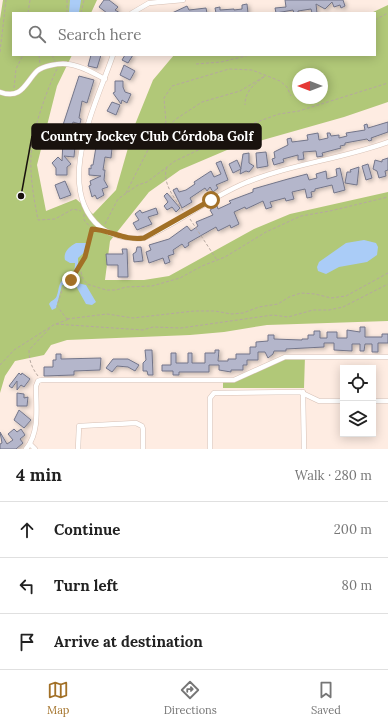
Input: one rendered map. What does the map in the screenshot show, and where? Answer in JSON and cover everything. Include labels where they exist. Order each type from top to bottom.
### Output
[{"type":"street","points":[[134,12],[149,3],[182,0]]},
{"type":"street","points":[[113,56],[83,140],[79,177],[80,194],[87,212],[106,232],[124,237],[144,238],[211,200],[245,183],[278,171],[388,142]]},
{"type":"street","points":[[0,92],[11,94],[21,90],[38,70],[58,62],[73,65],[105,78]]},
{"type":"street","points":[[26,449],[30,444],[36,426],[36,386],[38,381],[234,380],[285,357],[388,357]]},
{"type":"street","points":[[304,392],[304,449]]},
{"type":"street","points":[[210,449],[210,398],[214,393],[304,392],[318,401]]},
{"type":"street","points":[[304,403],[318,401],[340,401]]},
{"type":"street","points":[[376,401],[388,401]]},
{"type":"street","points":[[78,449],[79,426],[136,424],[142,426],[143,428],[143,449]]},
{"type":"street","points":[[30,444],[35,449]]},
{"type":"path","points":[[0,52],[6,0]]},
{"type":"path","points":[[28,12],[30,0]]},
{"type":"path","points":[[67,12],[68,0]]},
{"type":"path","points":[[80,12],[84,0]]},
{"type":"path","points":[[376,19],[388,13]]},
{"type":"path","points":[[14,89],[16,69],[22,56]]},
{"type":"path","points":[[38,56],[40,66]]},
{"type":"path","points":[[53,56],[58,62]]},
{"type":"path","points":[[196,64],[220,62],[246,56]]},
{"type":"path","points":[[51,63],[58,62]]},
{"type":"path","points":[[58,62],[48,87],[31,154],[31,177],[38,220],[55,219],[73,209],[84,212],[84,220],[92,229],[102,229],[118,199],[126,193],[147,182],[175,161],[226,137],[240,128],[278,114],[299,110],[388,83]]},
{"type":"path","points":[[126,193],[153,140],[166,122],[164,98],[172,86],[229,69],[252,70],[280,81],[287,87],[290,96]]},
{"type":"path","points":[[245,105],[245,97],[249,89],[265,76]]},
{"type":"path","points":[[153,140],[176,119],[202,102],[240,91],[265,76]]},
{"type":"path","points":[[9,90],[19,86]]},
{"type":"path","points":[[80,266],[82,277],[87,284],[106,290],[152,286],[167,283],[225,257],[266,232],[301,216],[330,211],[388,197]]},
{"type":"path","points":[[67,319],[57,306],[62,290],[74,277],[89,247],[92,229]]},
{"type":"path","points":[[0,365],[14,350],[55,324],[67,319],[107,314],[133,318],[194,311],[215,311],[231,314],[243,313],[259,307],[278,304],[289,297],[301,293],[315,294],[331,298],[346,296],[388,273]]},
{"type":"path","points":[[38,381],[38,376],[33,370],[29,360],[29,350],[55,324],[143,330],[153,327],[181,328],[273,315],[288,317],[313,310],[329,310],[343,307],[388,284]]},
{"type":"green space","points":[[3,0],[97,0],[91,12],[12,12],[12,56],[72,56],[57,86],[37,165],[46,211],[76,199],[93,214],[116,190],[134,127],[153,80],[173,56],[376,56],[376,12],[373,12],[388,5],[388,102],[344,117],[227,150],[180,170],[149,192],[110,241],[105,280],[144,280],[169,276],[254,229],[290,214],[388,192],[388,321],[267,325],[224,332],[190,335],[67,340],[51,345],[44,355],[15,361],[5,376],[0,393],[0,19]]},
{"type":"green space","points":[[305,356],[304,388],[223,388],[223,381],[234,380],[285,357]]},
{"type":"water","points":[[70,0],[81,0],[79,12],[69,12]]},
{"type":"water","points":[[364,240],[376,243],[378,247],[377,255],[367,262],[339,267],[326,274],[318,271],[317,267],[319,262],[346,243]]},
{"type":"water","points":[[76,243],[86,243],[88,246],[87,250],[78,258],[78,266],[69,281],[86,285],[96,302],[92,305],[86,304],[76,286],[62,285],[56,308],[52,310],[49,304],[55,299],[59,285],[74,271],[75,263],[70,263],[65,260],[65,255],[67,250]]},
{"type":"building","points":[[104,0],[109,0],[118,7],[115,10],[118,12],[106,12],[99,7]]},
{"type":"building","points":[[285,0],[343,0],[345,6],[341,8],[340,5],[334,7],[332,2],[325,9],[316,4],[317,12],[312,12],[311,9],[298,12],[294,12],[293,10],[276,12],[275,8],[286,7]]},
{"type":"building","points":[[247,4],[248,12],[216,12],[215,8],[220,7],[220,10],[234,10],[242,9],[242,5]]},
{"type":"building","points":[[187,6],[189,10],[206,8],[207,12],[174,12]]},
{"type":"building","points":[[91,56],[101,56],[97,68],[88,66]]},
{"type":"building","points":[[124,56],[132,56],[128,63],[122,60]]},
{"type":"building","points":[[124,65],[135,71],[130,80],[120,75]]},
{"type":"building","points":[[79,76],[94,80],[87,103],[82,101],[79,118],[81,119],[80,124],[73,122],[71,130],[80,132],[78,139],[67,137],[66,145],[75,146],[74,157],[64,156],[71,164],[67,167],[67,175],[56,175],[56,168],[52,163],[58,157],[62,161],[63,141],[58,140],[60,133],[52,131],[53,126],[62,128]]},
{"type":"building","points":[[115,81],[123,81],[125,92],[131,94],[127,103],[122,100],[121,104],[113,93],[115,92]]},
{"type":"building","points":[[112,102],[120,105],[116,115],[107,111]]},
{"type":"building","points":[[388,122],[388,132],[371,138],[372,140],[369,141],[367,139],[345,143],[345,145],[340,146],[341,148],[322,153],[323,156],[317,157],[316,151],[303,152],[304,159],[298,160],[298,155],[283,159],[284,162],[274,165],[272,159],[275,158],[274,152],[288,145],[287,139],[291,138],[292,142],[308,140],[307,135],[318,133],[319,140],[328,138],[327,133],[330,133],[331,136],[339,135],[339,138],[347,136],[346,133],[365,130],[364,125],[367,124],[368,128]]},
{"type":"building","points":[[98,126],[108,128],[105,140],[118,143],[117,147],[114,146],[112,148],[111,158],[105,157],[103,170],[105,170],[104,180],[108,187],[102,189],[104,195],[97,199],[95,195],[92,197],[89,186],[91,185],[90,181],[101,176],[89,175],[89,168],[91,169],[91,165],[93,165],[96,147],[99,147],[100,144],[93,143]]},
{"type":"building","points":[[266,152],[268,166],[257,168],[256,153]]},
{"type":"building","points":[[249,153],[249,163],[254,166],[249,172],[246,171],[240,174],[243,154]]},
{"type":"building","points":[[388,158],[388,170],[385,171],[386,176],[379,178],[377,171],[373,169],[375,160],[382,162],[382,160]]},
{"type":"building","points":[[237,160],[241,169],[233,173],[229,164]]},
{"type":"building","points":[[221,161],[228,180],[216,185],[218,188],[213,192],[210,187],[207,191],[205,188],[190,198],[192,202],[182,208],[173,190],[177,188],[179,192],[186,190],[195,184],[194,182],[211,171],[214,177],[221,174],[216,163]]},
{"type":"building","points":[[368,164],[372,178],[366,180],[362,166]]},
{"type":"building","points":[[359,167],[357,185],[345,183],[347,172],[351,172],[350,170]]},
{"type":"building","points":[[340,168],[345,190],[334,193],[332,185],[315,189],[315,191],[311,192],[312,197],[307,198],[305,189],[292,192],[294,199],[286,201],[285,198],[270,202],[272,207],[266,209],[263,201],[246,209],[245,207],[234,212],[239,224],[231,228],[230,225],[218,231],[216,227],[188,243],[189,245],[185,248],[182,244],[173,250],[174,254],[168,256],[170,262],[165,264],[163,258],[149,263],[146,252],[151,250],[149,245],[169,239],[187,226],[191,231],[198,226],[196,222],[213,215],[210,210],[217,206],[218,209],[231,203],[229,201],[253,192],[253,189],[307,174],[309,180],[317,178],[316,174],[326,171],[327,179],[337,176],[336,169]]},
{"type":"building","points":[[65,181],[71,195],[60,199],[55,185]]},
{"type":"building","points":[[167,193],[180,208],[176,212],[172,207],[167,210],[164,206],[168,202],[164,196]]},
{"type":"building","points":[[156,208],[158,214],[148,217],[152,224],[137,230],[133,223],[139,220],[135,214],[140,210],[142,213]]},
{"type":"building","points":[[137,247],[141,247],[143,261],[134,262],[133,254],[136,252]]},
{"type":"building","points":[[122,249],[127,249],[128,277],[118,277],[118,265],[107,265],[106,254],[123,254]]},
{"type":"building","points":[[360,327],[365,327],[365,337],[382,337],[382,334],[388,334],[388,343],[378,343],[378,352],[372,352],[372,344],[365,344],[364,351],[360,351],[360,344],[352,344],[352,351],[334,350],[334,343],[324,343],[324,347],[274,351],[268,358],[265,352],[258,352],[258,360],[247,360],[247,365],[243,365],[243,370],[231,370],[231,372],[219,370],[219,365],[209,365],[209,372],[179,372],[179,375],[173,375],[173,371],[162,371],[162,365],[171,365],[171,353],[176,353],[176,363],[188,363],[188,353],[192,353],[192,363],[205,363],[205,353],[215,353],[215,350],[219,350],[218,361],[228,361],[228,359],[236,359],[236,354],[250,354],[250,347],[256,347],[256,342],[268,341],[268,335],[274,335],[274,339],[302,340],[308,339],[308,335],[314,335],[314,331],[320,331],[320,338],[327,338],[327,332],[337,332],[337,338],[347,338],[347,330],[360,332]]},
{"type":"building","points":[[145,350],[152,350],[153,375],[148,375],[147,371],[143,371],[143,363],[146,360]]},
{"type":"building","points":[[56,354],[61,354],[61,359],[101,358],[100,370],[74,371],[74,375],[44,376],[44,367],[53,367],[53,360],[56,360]]},
{"type":"building","points":[[113,359],[128,359],[139,365],[135,371],[128,367],[117,366],[112,372],[106,368]]},
{"type":"building","points":[[19,373],[21,375],[22,373],[30,379],[24,387],[21,385],[17,390],[17,381],[12,388],[9,386]]},
{"type":"building","points":[[17,393],[24,394],[24,398],[28,397],[27,406],[17,406]]},
{"type":"building","points":[[19,410],[31,420],[24,428],[14,420]]},
{"type":"building","points":[[14,429],[17,432],[21,429],[25,435],[20,439],[23,443],[16,449],[0,449],[0,444],[2,443],[0,432],[7,444],[13,440],[8,434]]},
{"type":"place","name":"Country Jockey Club Córdoba Golf","points":[[21,196]]},
{"type":"route","points":[[71,280],[85,257],[89,247],[92,229],[102,229],[114,235],[134,239],[144,238],[211,200]]}]
